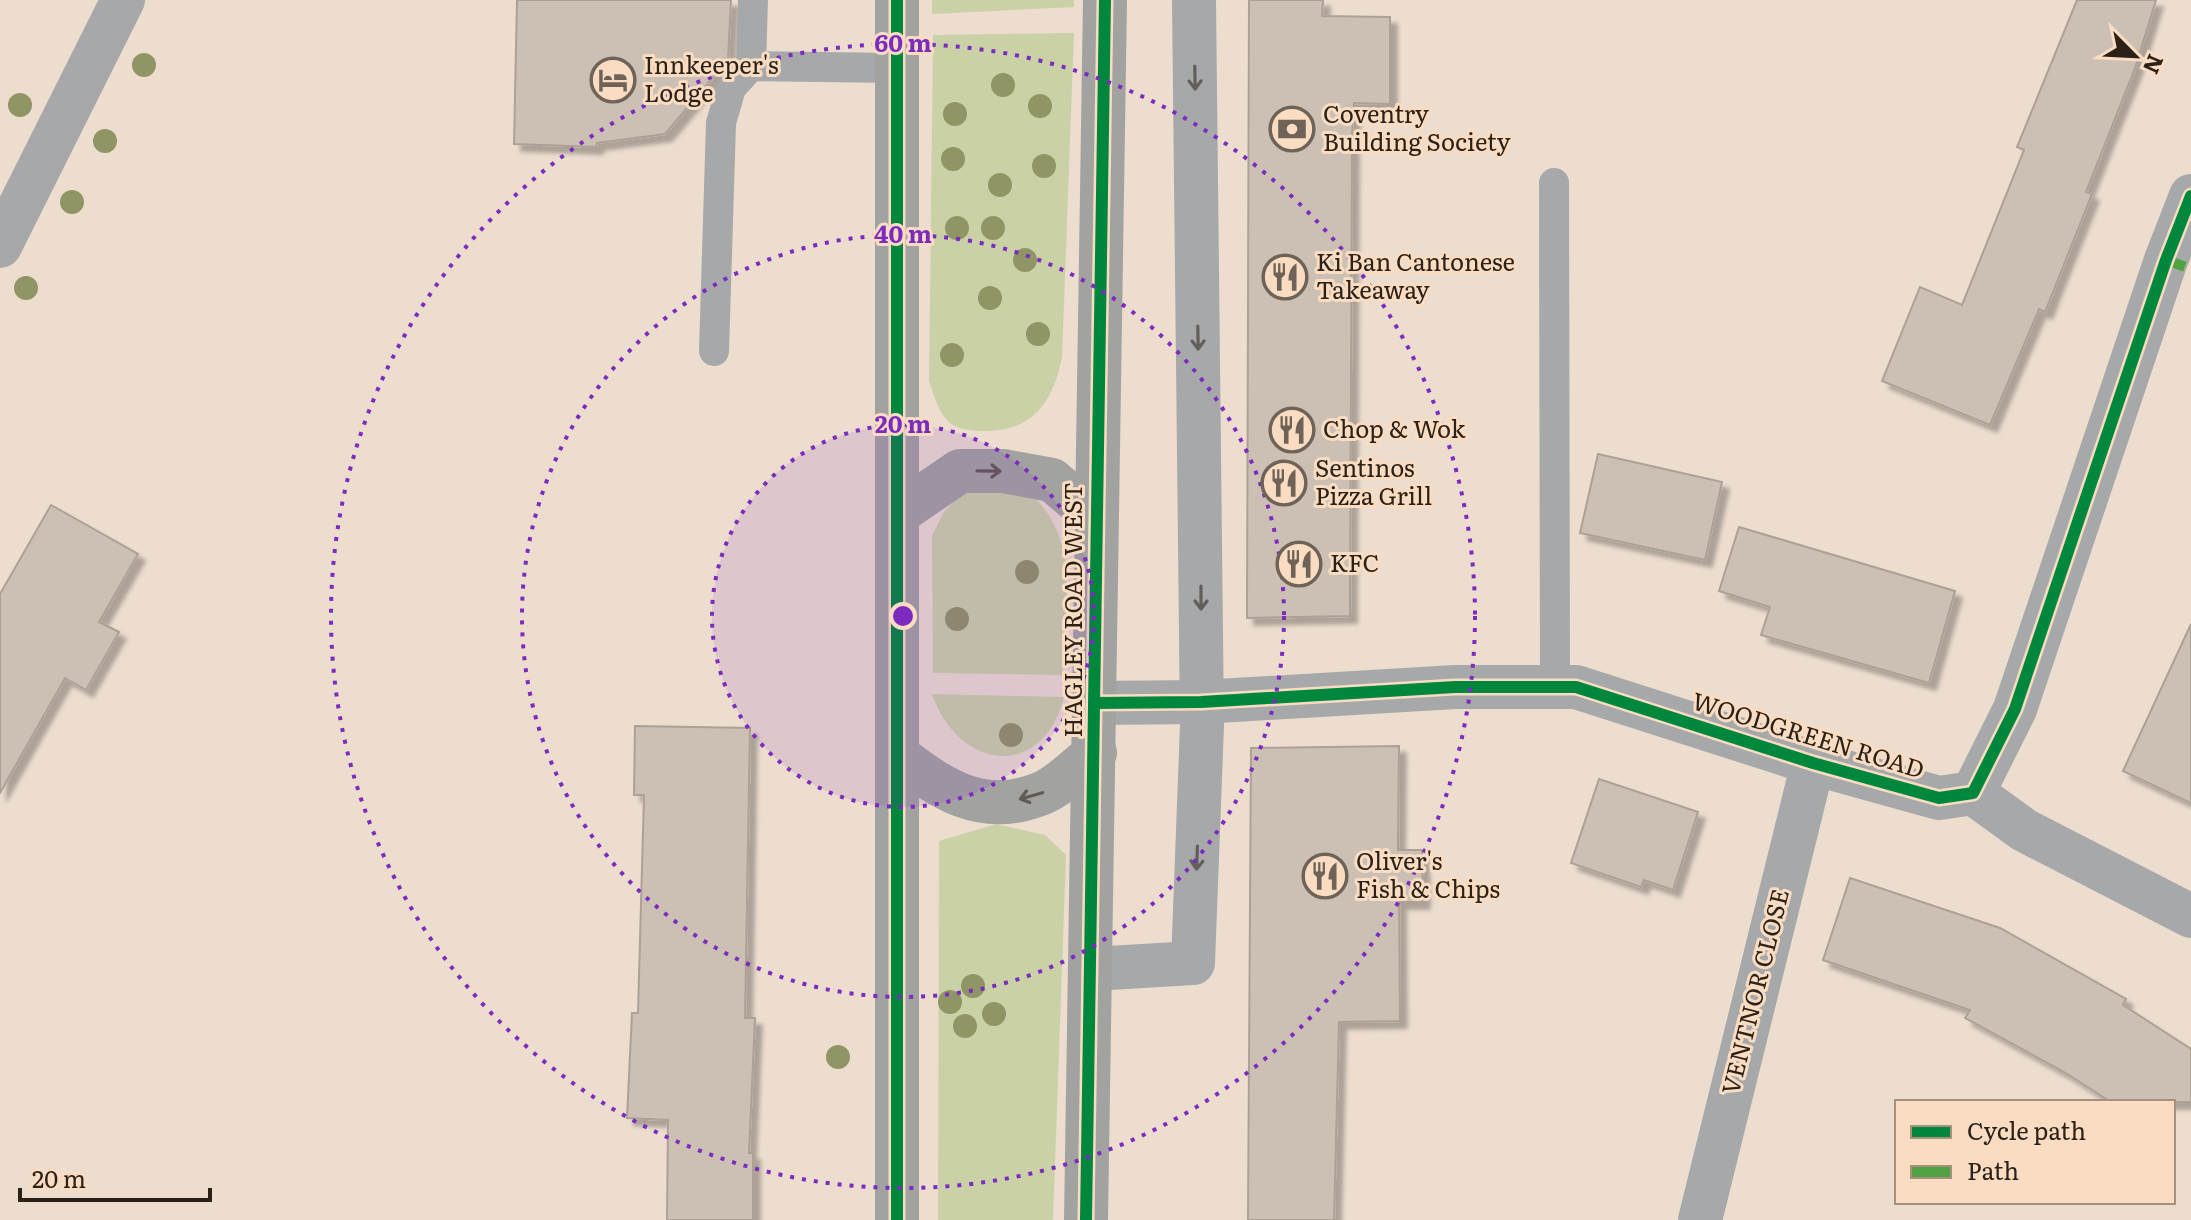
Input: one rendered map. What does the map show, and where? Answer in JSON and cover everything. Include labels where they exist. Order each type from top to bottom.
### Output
[{"type":"highway","points":[[897,0],[897,1220]]},
{"type":"highway","name":"HAGLEY ROAD WEST","points":[[1086,1220],[1105,0]]},
{"type":"highway","points":[[897,514],[960,471],[1003,471],[1052,480],[1096,517]]},
{"type":"highway","points":[[897,755],[944,790],[998,804],[1042,794],[1095,753]]},
{"type":"street","points":[[0,246],[123,0]]},
{"type":"street","points":[[1092,969],[1193,963],[1201,702],[1194,0]]},
{"type":"street","points":[[2191,196],[2178,264],[2015,709],[1973,793],[2024,830],[2191,916]]},
{"type":"street","name":"WOODGREEN ROAD","points":[[1095,703],[1201,702],[1455,687],[1576,687],[1813,763],[1939,798],[1973,793]]},
{"type":"street","name":"VENTNOR CLOSE","points":[[1700,1220],[1813,763]]},
{"type":"lane","points":[[714,351],[721,123],[731,88],[751,66],[753,0]]},
{"type":"lane","points":[[751,66],[897,68]]},
{"type":"lane","points":[[1554,183],[1555,687]]},
{"type":"green space","points":[[932,0],[1074,0],[1074,7],[932,14]]},
{"type":"green space","points":[[1074,33],[1062,357],[1054,386],[1040,409],[1020,424],[990,431],[961,428],[944,416],[929,381],[933,35]]},
{"type":"green space","points":[[1024,488],[1043,507],[1056,528],[1063,550],[1067,598],[1062,675],[933,673],[932,536],[943,513],[963,492]]},
{"type":"green space","points":[[932,694],[1064,697],[1053,724],[1038,743],[1019,753],[1000,756],[979,751],[960,738],[944,719]]},
{"type":"green space","points":[[996,824],[1045,835],[1066,855],[1053,1220],[938,1220],[939,841]]},
{"type":"building","name":"Innkeeper's Lodge","points":[[517,0],[731,0],[728,60],[665,134],[597,143],[596,147],[514,144]]},
{"type":"building","points":[[1249,0],[1323,0],[1322,16],[1390,17],[1390,104],[1354,103],[1350,616],[1247,618]]},
{"type":"building","points":[[2077,0],[2156,0],[2135,68],[2086,192],[2092,194],[2045,312],[2039,309],[1990,425],[1882,381],[1920,287],[1962,305],[2024,150],[2017,147]]},
{"type":"building","points":[[1598,454],[1722,482],[1705,560],[1580,533]]},
{"type":"building","points":[[51,505],[138,554],[99,622],[119,632],[86,690],[65,678],[0,793],[0,594]]},
{"type":"building","points":[[1739,527],[1955,591],[1929,683],[1761,635],[1770,607],[1719,591]]},
{"type":"building","points":[[2191,624],[2191,803],[2123,771]]},
{"type":"building","points":[[635,726],[750,728],[745,1018],[755,1018],[749,1153],[753,1153],[753,1220],[667,1220],[668,1120],[627,1118],[632,1013],[638,1013],[644,795],[634,795]]},
{"type":"building","points":[[1399,746],[1398,850],[1422,850],[1423,902],[1399,902],[1400,1021],[1339,1022],[1334,1220],[1248,1220],[1251,748]]},
{"type":"building","points":[[1599,779],[1698,812],[1673,890],[1644,880],[1641,887],[1571,863]]},
{"type":"building","points":[[1850,878],[2000,928],[2126,999],[2123,1005],[2191,1049],[2191,1102],[2108,1100],[2064,1072],[1965,1018],[1970,1010],[1823,960]]},
{"type":"marked path","points":[[2166,260],[2191,269]]},
{"type":"cycle path","points":[[897,0],[897,1220]]},
{"type":"cycle path","points":[[1086,1220],[1105,0]]},
{"type":"cycle path","points":[[1095,703],[1201,702],[1455,687],[1576,687],[1813,763],[1939,798],[1973,793],[2015,709],[2166,260],[2191,196]]},
{"type":"place","name":"Innkeeper's Lodge","points":[[613,80]]},
{"type":"place","name":"Coventry Building Society","points":[[1292,129]]},
{"type":"place","name":"Ki Ban Cantonese Takeaway","points":[[1285,277]]},
{"type":"place","name":"Chop & Wok","points":[[1292,430]]},
{"type":"place","name":"Sentinos Pizza Grill","points":[[1284,483]]},
{"type":"place","name":"KFC","points":[[1299,564]]},
{"type":"place","name":"Oliver's Fish & Chips","points":[[1325,876]]}]
